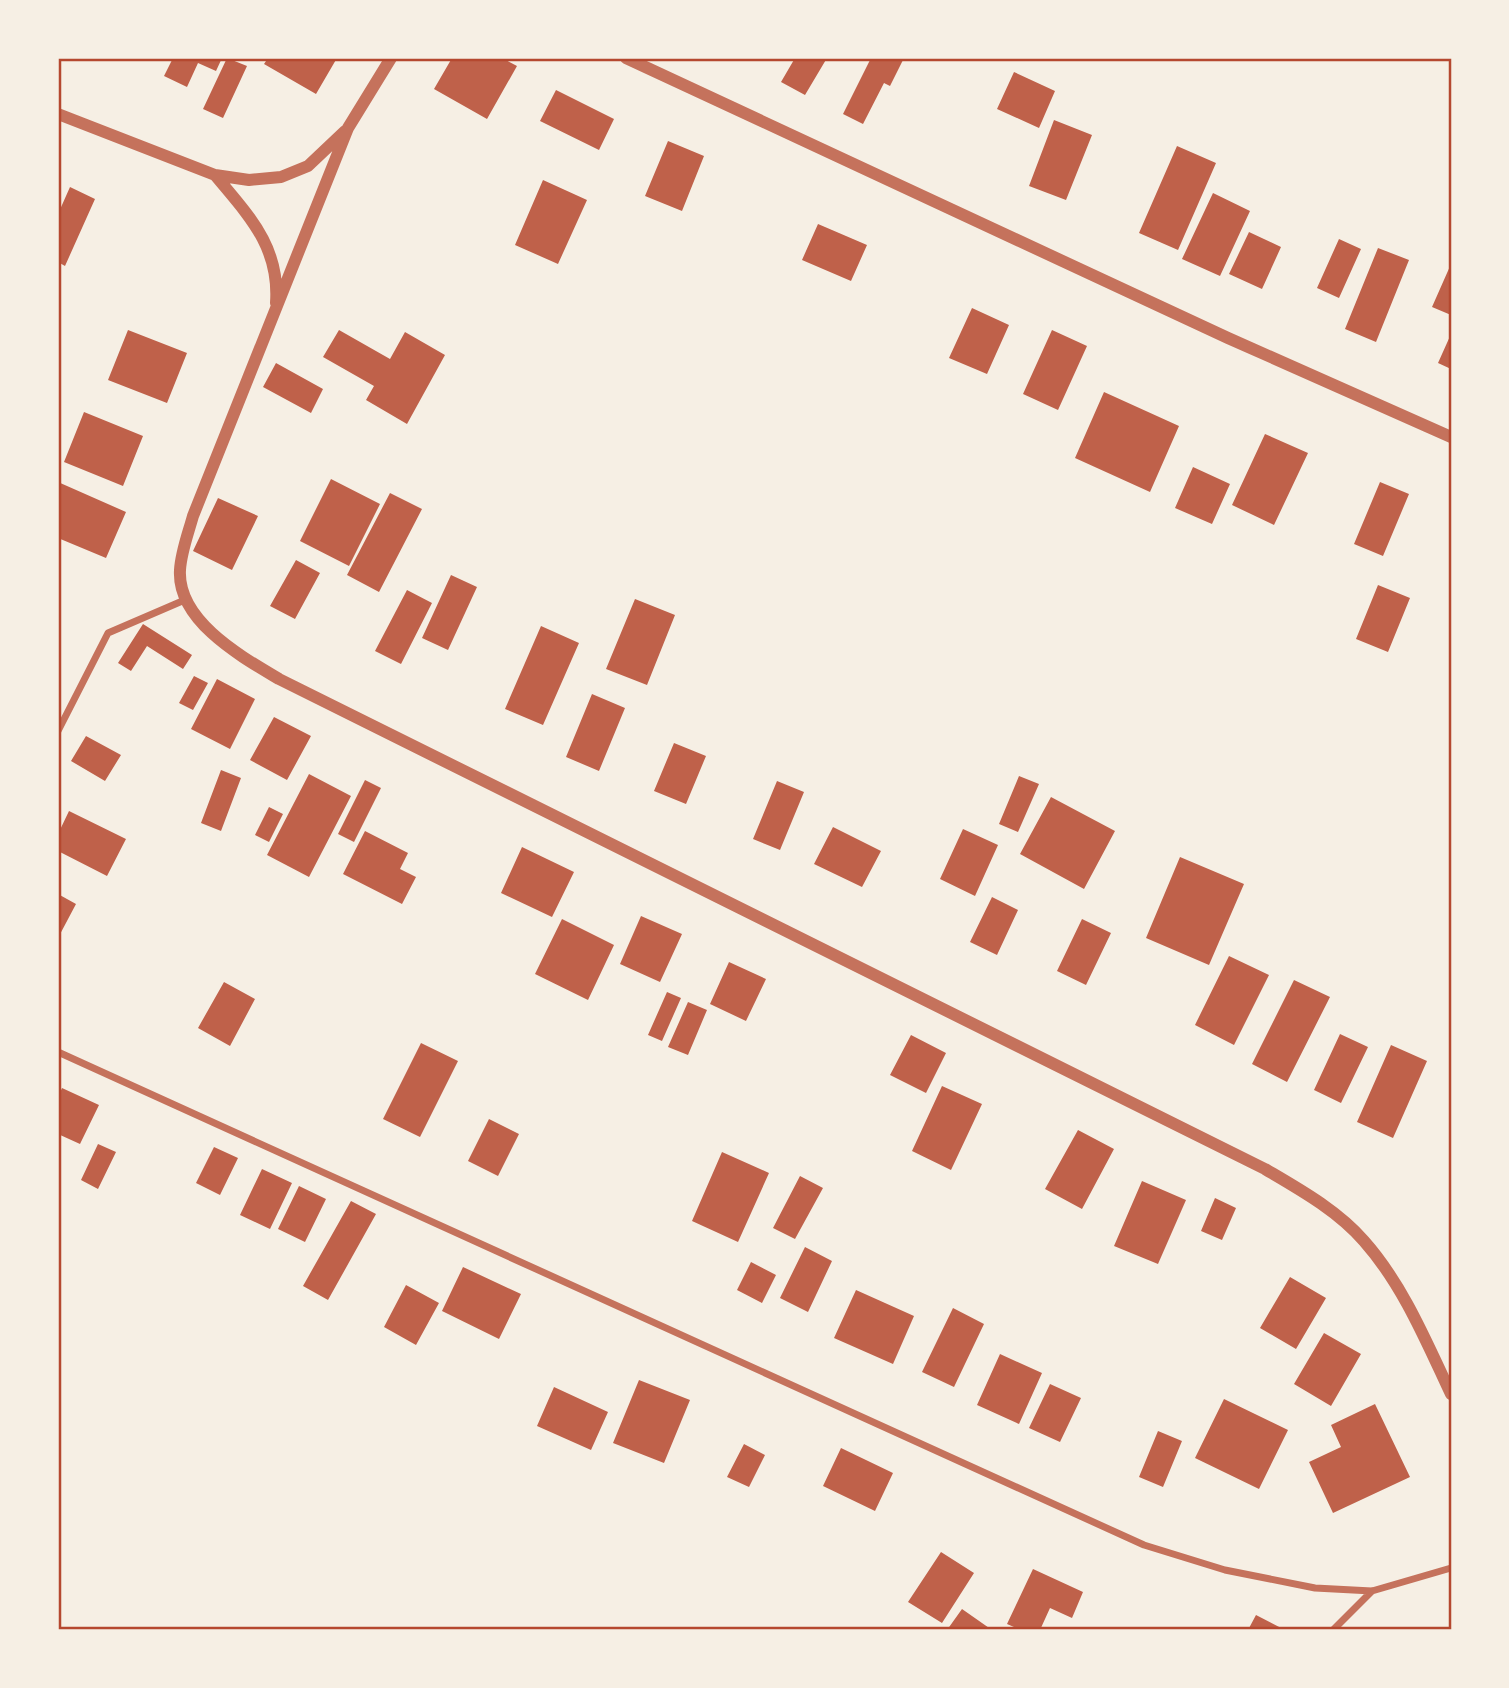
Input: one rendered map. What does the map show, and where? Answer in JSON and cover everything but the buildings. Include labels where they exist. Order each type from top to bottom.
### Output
[{"type":"street","points":[[391,58],[348,128],[193,516],[184,544],[180,573],[187,599],[203,624],[227,647],[279,679],[1252,1163],[1314,1198],[1363,1240],[1396,1285],[1421,1329],[1451,1394]]},
{"type":"street","points":[[626,58],[1216,332],[1451,437]]},
{"type":"street","points":[[58,114],[215,175],[249,180],[281,177],[308,166],[348,128]]},
{"type":"street","points":[[215,175],[253,221],[266,243],[274,265],[277,288],[275,314]]},
{"type":"street","points":[[58,731],[107,634],[187,599]]},
{"type":"street","points":[[58,1052],[1144,1545],[1225,1570],[1315,1588],[1372,1591],[1451,1568]]},
{"type":"street","points":[[1333,1630],[1372,1591]]}]
